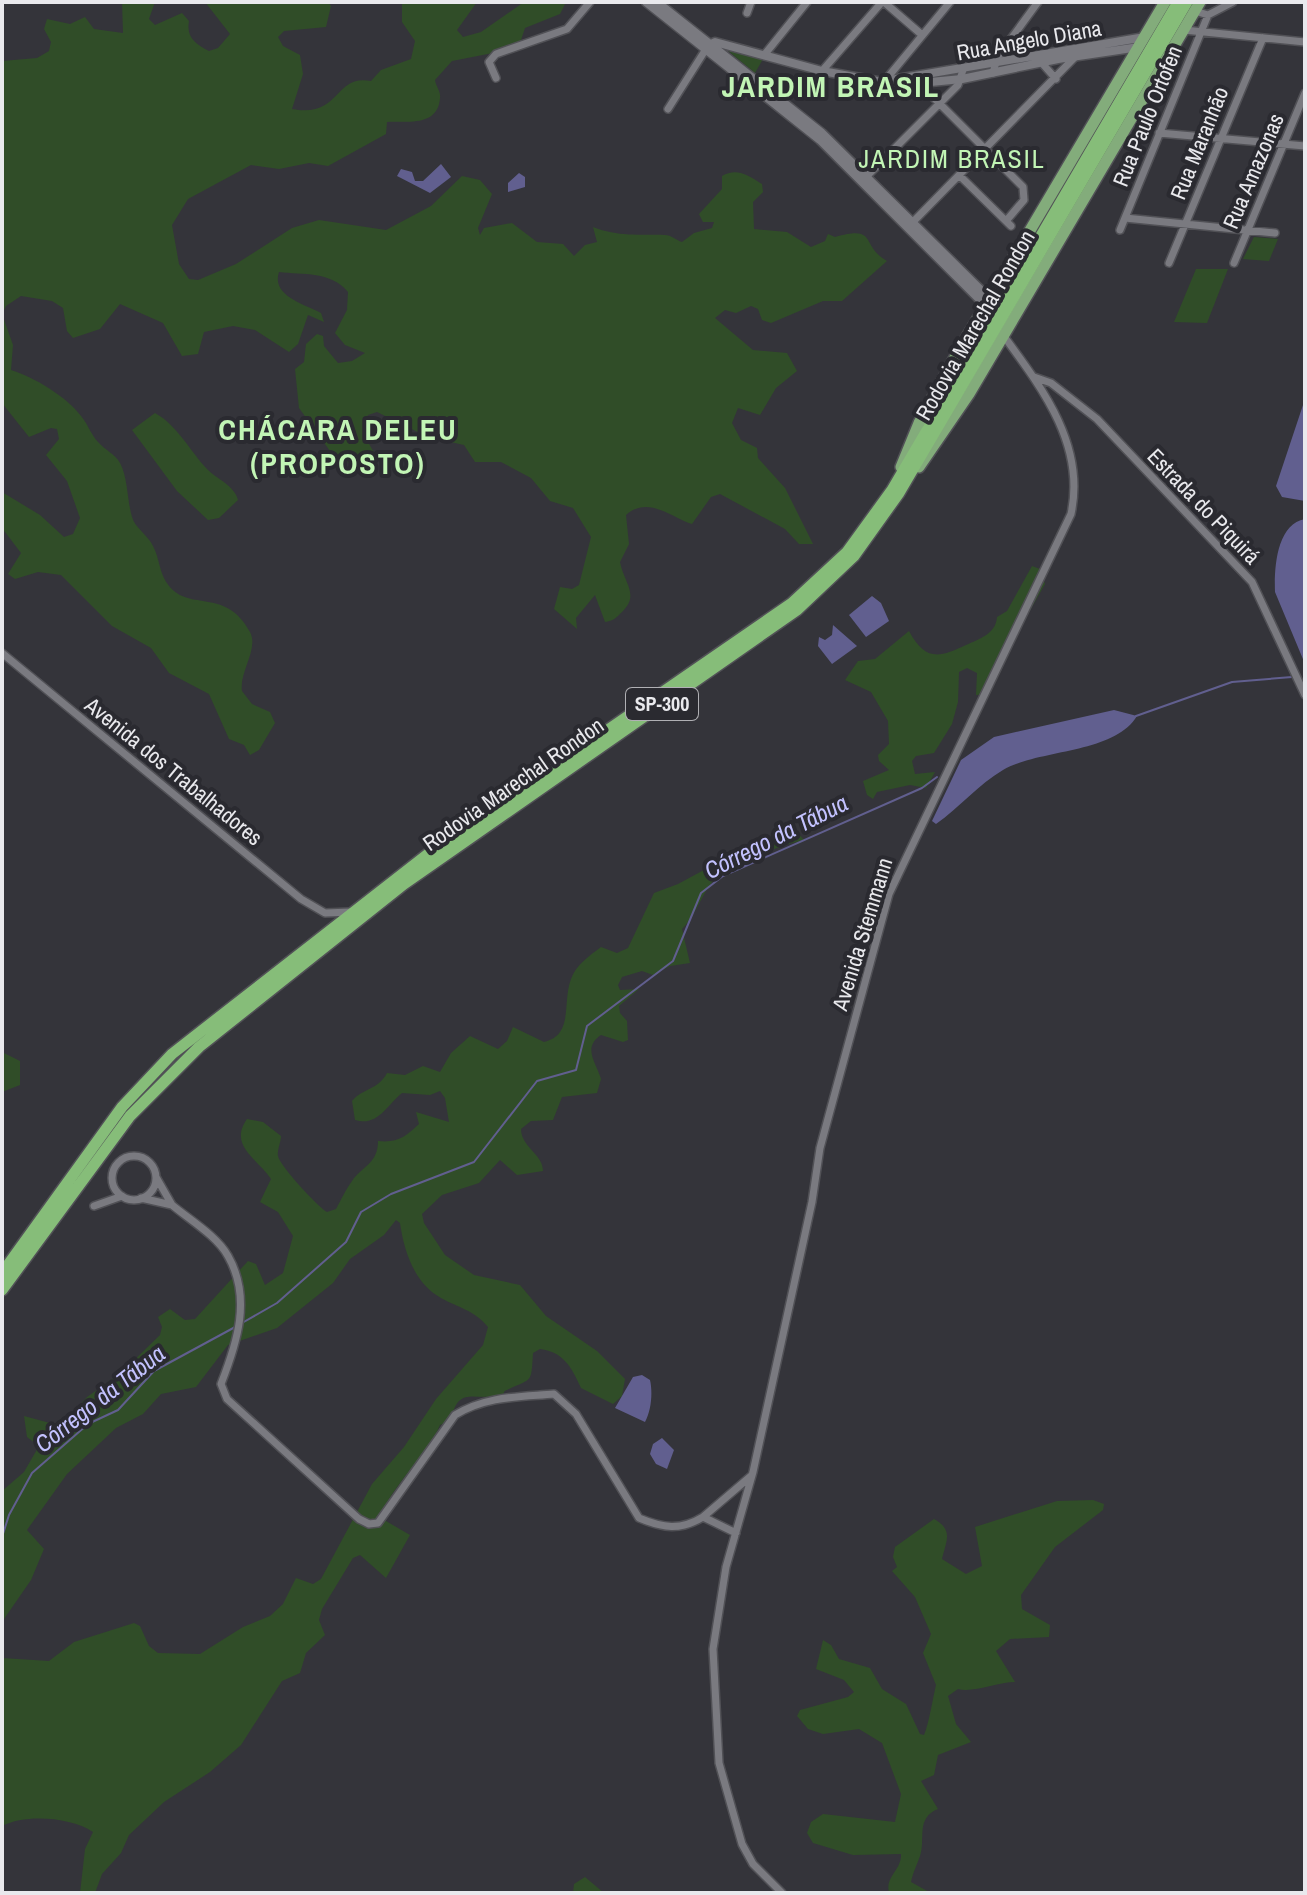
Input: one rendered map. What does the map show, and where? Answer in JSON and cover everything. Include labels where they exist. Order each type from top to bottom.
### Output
[{"type":"highway","name":"Rodovia Marechal Rondon","points":[[2,1273],[98,1138],[145,1081],[200,1030],[441,845],[792,603],[847,552],[895,492],[1178,2]]},
{"type":"highway","name":"Rodovia Marechal Rondon","points":[[2,1290],[130,1116],[199,1047],[404,884],[797,610],[854,556],[1194,5]]},
{"type":"main road","points":[[895,492],[931,399],[1165,2]]},
{"type":"main road","points":[[895,492],[953,419],[1184,30],[1194,5]]},
{"type":"street","points":[[496,78],[489,62],[496,54],[567,29],[590,2]]},
{"type":"street","points":[[646,2],[822,133],[987,302]]},
{"type":"street","points":[[657,2],[708,46]]},
{"type":"street","points":[[747,13],[751,2]]},
{"type":"street","points":[[765,54],[807,2]]},
{"type":"street","points":[[822,71],[883,2],[921,34]]},
{"type":"street","points":[[880,83],[950,2]]},
{"type":"street","points":[[994,68],[1038,2]]},
{"type":"street","points":[[1194,5],[1208,15],[1233,2]]},
{"type":"street","name":"Rua Paulo Ortofen","points":[[1120,230],[1208,15]]},
{"type":"street","points":[[1184,30],[1305,42]]},
{"type":"street","name":"Rua Maranhão","points":[[1169,263],[1263,38]]},
{"type":"street","name":"Rua Angelo Diana","points":[[708,46],[765,54],[822,71],[880,83],[921,85],[994,68],[1142,42]]},
{"type":"street","points":[[668,109],[708,46]]},
{"type":"street","points":[[910,225],[1056,79],[1077,52]]},
{"type":"street","name":"Rua Angelo Diana","points":[[994,68],[1041,62],[1077,52]]},
{"type":"street","points":[[898,62],[905,78]]},
{"type":"street","points":[[1041,62],[1056,79]]},
{"type":"street","points":[[864,179],[940,104],[962,75]]},
{"type":"street","name":"Rua Angelo Diana","points":[[880,83],[905,78],[962,75]]},
{"type":"street","points":[[921,85],[1025,191],[1024,200],[1008,223],[960,176]]},
{"type":"street","name":"Rua Amazonas","points":[[1234,263],[1305,93]]},
{"type":"street","points":[[1159,133],[1305,146]]},
{"type":"street","points":[[1125,218],[1275,233]]},
{"type":"street","name":"Avenida Stemmann","points":[[782,1893],[753,1864],[742,1844],[719,1763],[713,1649],[736,1533],[812,1202],[820,1148],[889,894],[1071,514],[1073,479],[1068,445],[1054,410],[1003,335]]},
{"type":"street","name":"Estrada do Piquirá","points":[[1034,377],[1051,383],[1097,419],[1252,582],[1305,695]]},
{"type":"street","name":"Avenida dos Trabalhadores","points":[[2,653],[301,899],[325,913]]},
{"type":"street","points":[[322,936],[325,913],[353,912]]},
{"type":"street","points":[[122,1196],[112,1179],[122,1159],[144,1158],[172,1205],[228,1255],[240,1290],[239,1325],[221,1384],[227,1399],[369,1524],[378,1523],[455,1415],[473,1404],[499,1398],[554,1394],[576,1414],[639,1518],[672,1528],[690,1525],[703,1517],[752,1474]]},
{"type":"street","points":[[141,1198],[152,1190],[156,1177]]},
{"type":"street","points":[[94,1206],[122,1196],[172,1205]]},
{"type":"street","points":[[703,1517],[736,1533]]},
{"type":"green space","points":[[122,2],[155,2],[149,19],[155,25],[182,13],[189,21],[193,39],[209,51],[218,48],[230,34],[205,2],[328,2],[331,6],[326,27],[284,31],[278,37],[283,46],[300,55],[303,74],[292,109],[308,110],[329,102],[350,84],[371,81],[381,70],[411,59],[415,41],[402,22],[402,2],[477,2],[457,30],[463,37],[481,32],[524,2],[566,2],[560,14],[525,28],[520,43],[498,52],[452,61],[435,80],[440,93],[438,108],[426,119],[387,122],[386,134],[328,166],[309,163],[279,169],[251,165],[188,199],[172,225],[179,264],[189,279],[198,280],[236,264],[292,228],[319,220],[386,230],[431,206],[462,176],[480,180],[492,194],[478,228],[480,235],[484,228],[512,223],[537,242],[563,244],[574,256],[585,245],[597,242],[593,227],[620,234],[667,235],[682,242],[694,233],[712,228],[714,222],[703,222],[699,214],[722,189],[722,176],[738,172],[762,184],[763,192],[753,202],[754,229],[787,232],[811,247],[825,241],[828,234],[835,237],[858,233],[867,238],[873,249],[887,261],[842,301],[823,301],[771,323],[762,320],[758,309],[751,306],[736,313],[725,310],[715,318],[753,350],[787,353],[797,371],[776,388],[760,415],[738,408],[732,423],[741,440],[757,448],[758,458],[785,488],[813,544],[799,544],[785,529],[720,494],[711,497],[692,524],[651,507],[634,509],[626,515],[629,544],[620,562],[630,600],[616,618],[605,622],[595,595],[576,618],[577,629],[554,609],[560,587],[572,589],[579,585],[591,537],[573,508],[550,501],[531,478],[501,462],[475,462],[464,445],[428,437],[377,412],[368,415],[364,427],[378,458],[376,464],[353,466],[330,451],[299,408],[295,369],[304,362],[306,344],[317,334],[323,336],[324,346],[338,363],[352,361],[365,353],[345,345],[335,333],[347,310],[348,292],[333,280],[316,275],[279,272],[280,287],[285,293],[321,313],[324,322],[308,315],[298,344],[289,352],[255,330],[233,326],[204,332],[198,354],[182,356],[163,323],[120,304],[100,329],[73,338],[67,331],[63,308],[52,301],[21,296],[6,306],[2,314],[2,61],[37,58],[49,51],[51,42],[44,29],[47,19],[70,24],[85,17],[94,29],[123,33]]},
{"type":"green space","points":[[727,50],[763,59],[755,73]]},
{"type":"green space","points":[[1254,237],[1278,239],[1269,261],[1243,259]]},
{"type":"green space","points":[[1196,269],[1228,269],[1207,323],[1174,322]]},
{"type":"green space","points":[[2,314],[13,345],[11,370],[59,395],[75,409],[101,445],[120,463],[134,521],[153,546],[169,586],[187,598],[230,609],[250,632],[252,646],[242,691],[252,704],[270,712],[275,723],[259,750],[250,755],[244,745],[229,739],[209,694],[169,673],[151,648],[112,626],[61,575],[38,572],[15,579],[8,574],[21,553],[2,528],[2,492],[40,515],[64,537],[73,534],[80,518],[67,481],[46,455],[59,439],[57,429],[51,428],[29,437],[2,403]]},
{"type":"green space","points":[[155,413],[170,424],[207,469],[236,495],[238,500],[219,518],[208,520],[177,491],[132,430]]},
{"type":"green space","points":[[1032,566],[1040,569],[1045,584],[990,681],[988,694],[976,695],[977,673],[967,668],[959,672],[958,702],[952,724],[934,753],[916,756],[912,761],[915,774],[935,772],[926,788],[910,785],[877,792],[873,799],[867,795],[863,781],[889,770],[879,761],[878,755],[889,744],[888,721],[871,692],[845,680],[858,661],[875,659],[909,631],[921,648],[933,654],[948,653],[981,638],[994,628],[997,617],[1007,611]]},
{"type":"green space","points":[[796,831],[804,840],[745,860],[724,871],[712,883],[682,929],[690,963],[670,966],[653,975],[642,971],[622,977],[618,985],[620,990],[639,989],[619,1006],[620,1013],[627,1021],[628,1040],[623,1042],[601,1035],[592,1045],[592,1056],[601,1079],[597,1093],[562,1097],[553,1120],[531,1121],[521,1129],[524,1141],[540,1160],[543,1171],[517,1175],[500,1160],[479,1183],[442,1195],[422,1214],[424,1223],[445,1255],[474,1275],[520,1285],[546,1316],[597,1351],[625,1379],[622,1396],[613,1404],[581,1388],[561,1357],[540,1349],[533,1353],[531,1375],[527,1381],[499,1395],[463,1398],[458,1402],[451,1420],[440,1425],[382,1512],[386,1521],[410,1535],[386,1578],[360,1555],[353,1558],[322,1609],[319,1620],[325,1635],[306,1653],[300,1673],[282,1681],[241,1745],[210,1772],[164,1802],[129,1835],[121,1853],[102,1874],[95,1893],[80,1893],[85,1849],[93,1832],[72,1823],[48,1819],[23,1820],[2,1826],[2,1658],[49,1661],[74,1642],[134,1623],[140,1626],[149,1646],[158,1653],[200,1654],[243,1627],[270,1616],[283,1604],[296,1578],[313,1584],[321,1579],[372,1484],[404,1447],[436,1399],[483,1345],[488,1327],[424,1284],[412,1265],[400,1223],[396,1220],[384,1235],[350,1259],[333,1283],[277,1328],[228,1345],[196,1387],[161,1394],[143,1414],[116,1428],[67,1474],[27,1530],[44,1549],[31,1580],[2,1622],[2,1491],[24,1472],[39,1446],[27,1437],[24,1416],[61,1426],[87,1397],[122,1372],[160,1335],[162,1327],[158,1317],[170,1309],[185,1320],[195,1319],[248,1261],[256,1264],[265,1285],[283,1273],[293,1236],[278,1212],[260,1202],[271,1179],[243,1145],[242,1129],[247,1119],[263,1122],[281,1136],[278,1156],[285,1168],[322,1209],[327,1212],[336,1209],[352,1181],[372,1160],[378,1141],[396,1140],[410,1132],[419,1124],[416,1112],[449,1122],[445,1098],[440,1091],[430,1095],[402,1093],[382,1114],[363,1121],[355,1120],[352,1101],[356,1097],[379,1083],[387,1073],[405,1075],[423,1066],[440,1072],[451,1053],[470,1036],[498,1049],[507,1041],[513,1027],[544,1042],[553,1038],[560,1033],[563,1025],[568,988],[576,969],[601,947],[617,953],[628,948],[654,893],[678,884],[741,850],[778,842]]},
{"type":"green space","points":[[2,1052],[20,1061],[20,1085],[2,1092]]},
{"type":"green space","points":[[1093,1500],[1104,1504],[1103,1510],[1055,1547],[1021,1595],[1022,1609],[1050,1625],[1049,1637],[1010,1639],[996,1651],[1015,1682],[971,1690],[958,1689],[948,1696],[956,1724],[971,1742],[938,1755],[934,1775],[921,1781],[938,1809],[926,1818],[922,1850],[911,1882],[929,1892],[955,1893],[889,1893],[889,1882],[901,1854],[853,1855],[813,1843],[807,1833],[811,1822],[823,1814],[895,1822],[901,1794],[882,1743],[859,1729],[823,1734],[808,1729],[797,1716],[800,1710],[848,1697],[854,1692],[844,1680],[816,1669],[823,1640],[831,1645],[839,1659],[870,1668],[882,1689],[906,1704],[920,1734],[924,1735],[936,1685],[923,1653],[931,1634],[915,1597],[892,1571],[897,1567],[893,1557],[895,1547],[934,1519],[946,1532],[942,1559],[966,1574],[982,1566],[975,1527],[1057,1501]]},
{"type":"green space","points":[[585,1877],[604,1893],[573,1893],[574,1884]]},
{"type":"shaded area","points":[[441,164],[451,177],[430,193],[397,176],[401,169],[412,172],[415,181],[423,181]]},
{"type":"shaded area","points":[[519,173],[525,177],[525,187],[508,192],[508,183]]},
{"type":"shaded area","points":[[1305,399],[1305,501],[1282,497],[1276,486]]},
{"type":"shaded area","points":[[1305,519],[1305,664],[1275,592],[1275,582],[1283,538],[1288,529]]},
{"type":"shaded area","points":[[872,596],[881,603],[889,621],[866,637],[849,615]]},
{"type":"shaded area","points":[[833,625],[857,646],[832,664],[818,646],[819,637],[825,640],[832,635]]},
{"type":"shaded area","points":[[1114,710],[1137,716],[1111,738],[1018,763],[1003,770],[936,824],[932,821],[961,760],[994,737]]},
{"type":"shaded area","points":[[642,1375],[650,1380],[651,1390],[645,1422],[615,1408],[633,1377]]},
{"type":"shaded area","points":[[662,1438],[674,1450],[667,1469],[656,1464],[650,1454],[653,1444]]},
{"type":"waterway","name":"Córrego da Tábua","points":[[1136,716],[1232,682],[1292,677]]},
{"type":"waterway","name":"Córrego da Tábua","points":[[242,1323],[277,1303],[346,1242],[361,1212],[391,1194],[474,1162],[537,1081],[576,1070],[587,1026],[673,961],[701,893],[723,876],[922,788],[937,777]]},
{"type":"waterway","name":"Córrego da Tábua","points":[[2,1537],[9,1515],[32,1473],[88,1424],[118,1410],[154,1371],[237,1326]]},
{"type":"district","name":"JARDIM BRASIL","points":[[831,87]]},
{"type":"district","name":"JARDIM BRASIL","points":[[952,159]]},
{"type":"district","name":"CHÁCARA DELEU (PROPOSTO)","points":[[338,447]]}]
